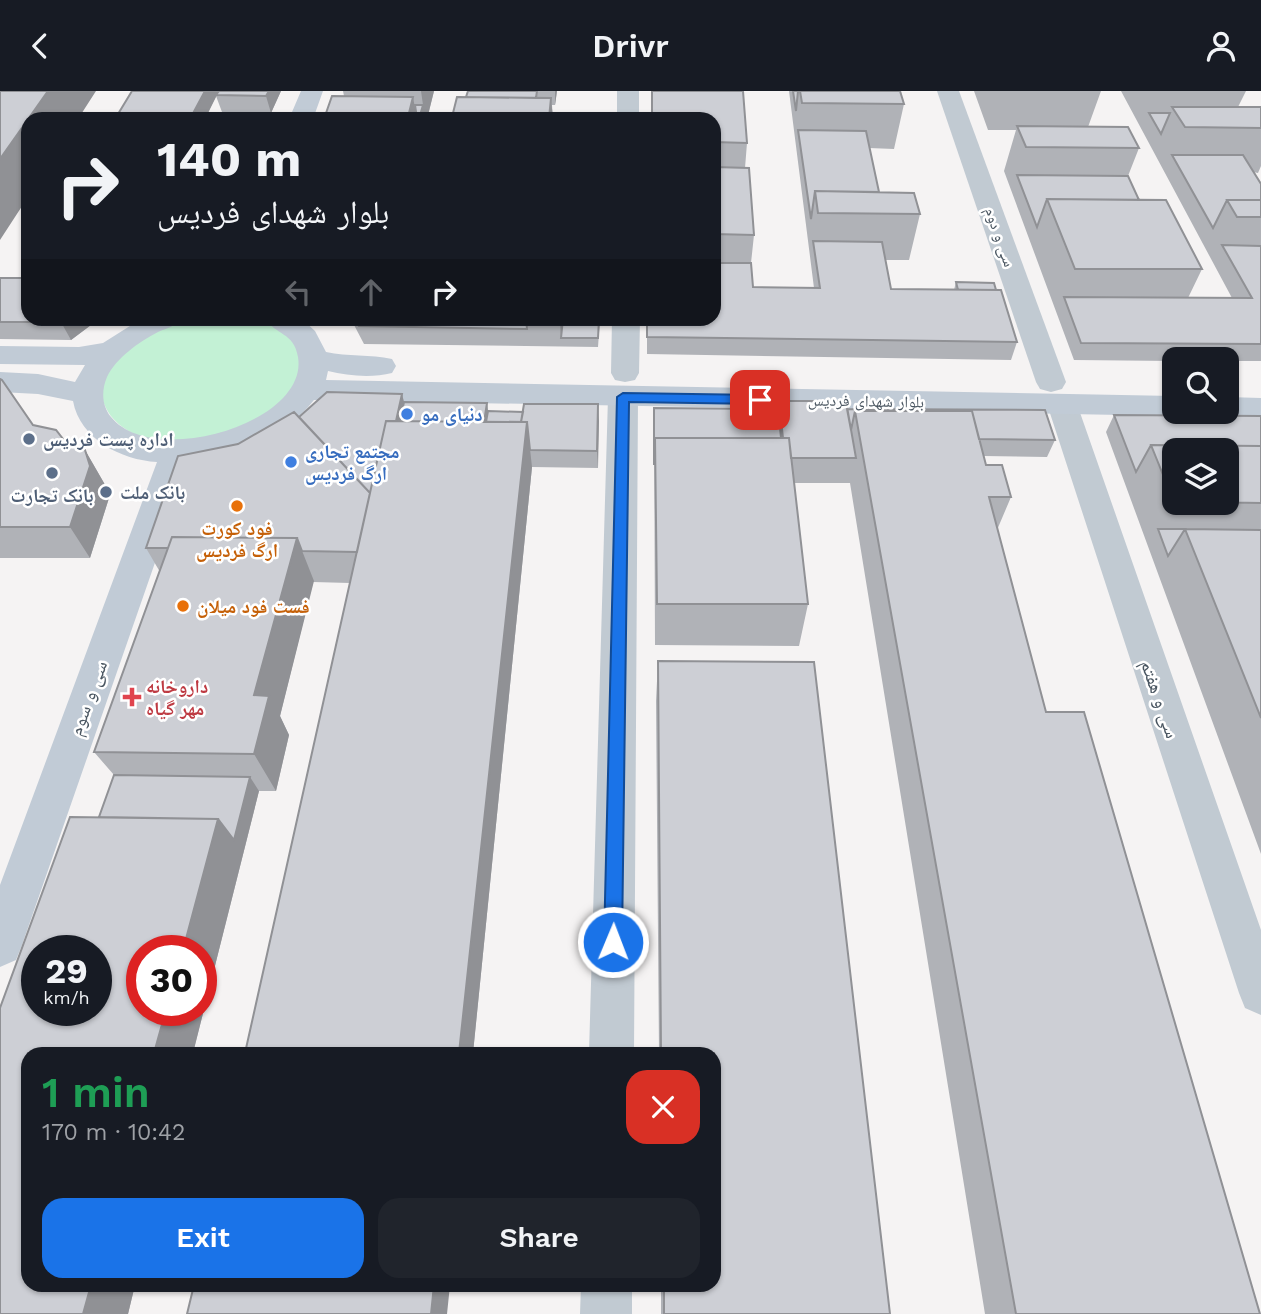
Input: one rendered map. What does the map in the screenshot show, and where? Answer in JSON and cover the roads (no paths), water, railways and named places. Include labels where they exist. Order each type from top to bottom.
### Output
[{"type":"main road","points":[[304,112],[312,91]]},
{"type":"main road","points":[[150,326],[132,334],[109,352],[90,380],[87,394],[91,412],[102,429],[121,441],[147,449],[177,452],[217,447],[255,433],[286,414],[306,391],[314,375],[314,358],[306,337],[290,326]]},
{"type":"main road","points":[[0,355],[79,356],[109,352]]},
{"type":"main road","name":"بلوار شهدای فردیس","points":[[314,358],[341,365],[624,385]]},
{"type":"main road","points":[[0,382],[38,384],[87,394]]},
{"type":"main road","name":"بلوار شهدای فردیس","points":[[306,391],[624,385],[1056,393],[1162,405]]},
{"type":"main road","name":"بلوار شهدای فردیس","points":[[1056,393],[1162,385]]},
{"type":"main road","points":[[1239,385],[1261,385]]},
{"type":"main road","points":[[1239,407],[1261,408]]},
{"type":"main road","name":"سی و سوم","points":[[0,945],[177,452]]},
{"type":"street","points":[[628,91],[628,112]]},
{"type":"street","name":"سی و دوم","points":[[948,91],[1056,393]]},
{"type":"street","points":[[611,1047],[626,326]]},
{"type":"street","name":"سی و هفتم","points":[[1056,393],[1261,993]]},
{"type":"street","points":[[606,1314],[607,1292]]},
{"type":"place","name":"دنیای مو","points":[[407,414]]},
{"type":"place","name":"اداره پست فردیس","points":[[29,439]]},
{"type":"place","name":"مجتمع تجاری ارگ فردیس","points":[[291,462]]},
{"type":"place","name":"بانک تجارت","points":[[52,473]]},
{"type":"place","name":"بانک ملت","points":[[106,492]]},
{"type":"place","name":"فود کورت ارگ فردیس","points":[[237,506]]},
{"type":"place","name":"فست فود میلان","points":[[183,606]]},
{"type":"place","name":"داروخانه مهر گیاه","points":[[132,697]]}]
